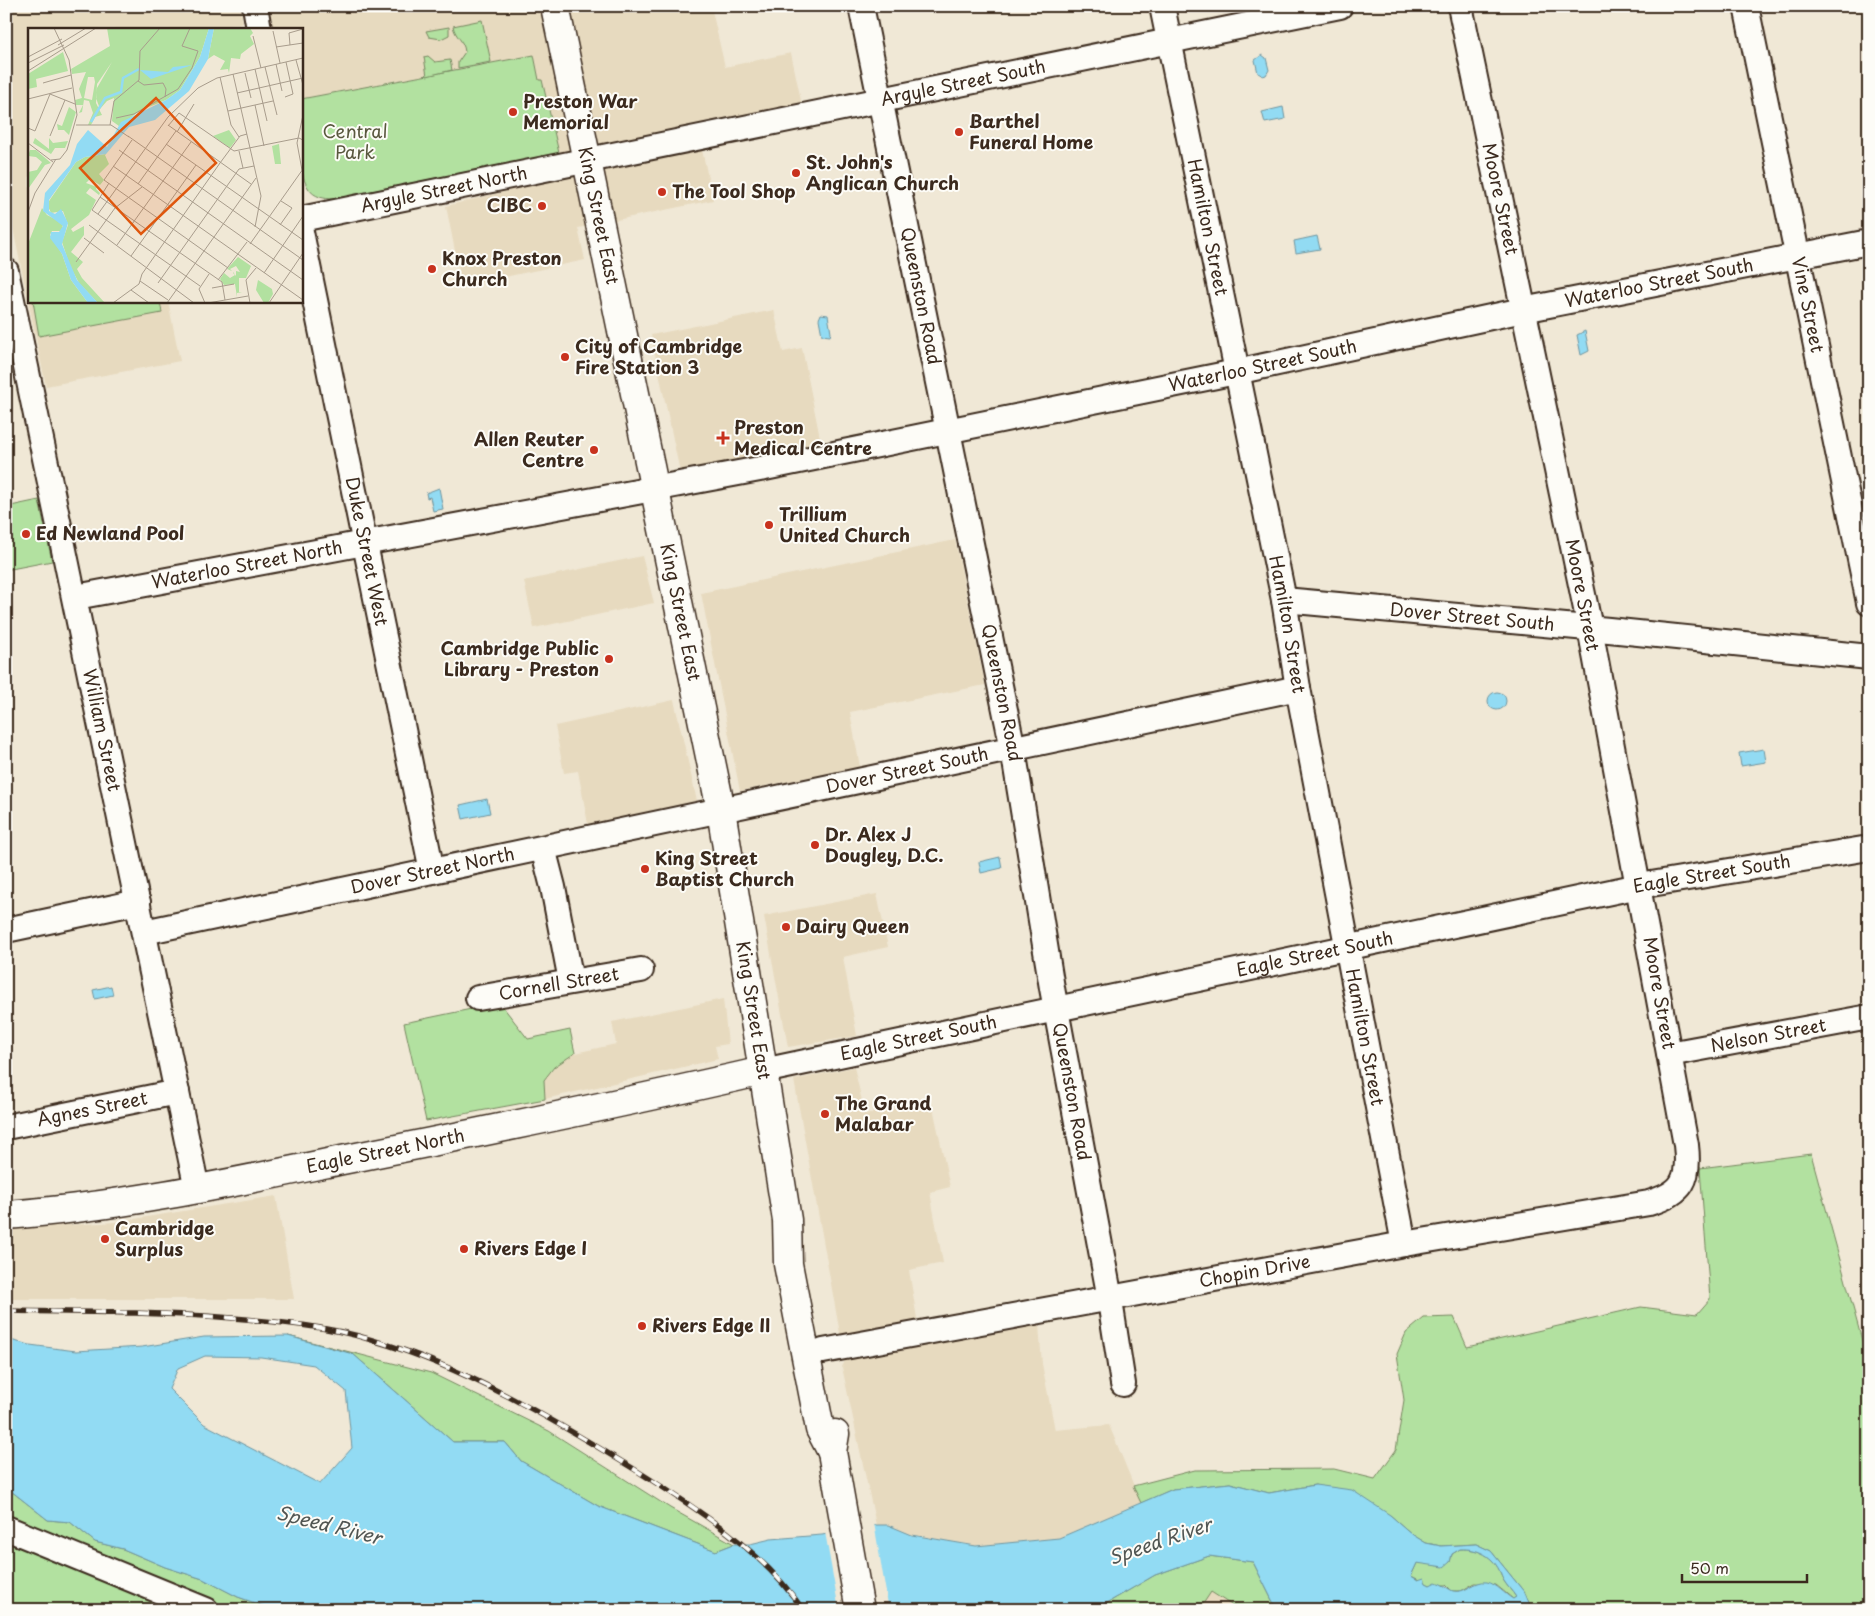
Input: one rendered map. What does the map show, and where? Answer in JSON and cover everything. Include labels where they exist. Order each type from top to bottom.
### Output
[{"type":"main road","name":"King Street East","points":[[554,6],[588,160],[721,810],[787,1220],[788,1264],[820,1429],[832,1452],[860,1610]]},
{"type":"main road","name":"Eagle Street North","points":[[6,1215],[69,1211],[197,1189],[512,1126],[763,1071]]},
{"type":"main road","name":"King Street East","points":[[787,1220],[805,1264],[823,1351],[836,1427],[832,1452]]},
{"type":"street","points":[[255,6],[260,28]]},
{"type":"street","name":"Queenston Road","points":[[861,6],[1013,749],[1056,1009],[1110,1298],[1123,1384]]},
{"type":"street","name":"Hamilton Street","points":[[1162,6],[1284,600],[1298,688],[1404,1244]]},
{"type":"street","name":"Argyle Street South","points":[[588,160],[1169,43],[1340,6]]},
{"type":"street","name":"Moore Street","points":[[1460,6],[1590,628],[1639,886],[1689,1168],[1682,1186]]},
{"type":"street","name":"Vine Street","points":[[1746,6],[1838,461],[1869,602]]},
{"type":"street","name":"Argyle Street North","points":[[302,219],[588,160]]},
{"type":"street","name":"Duke Street West","points":[[302,237],[432,871]]},
{"type":"street","name":"Waterloo Street South","points":[[655,489],[1236,372],[1523,310],[1869,242]]},
{"type":"street","name":"William Street","points":[[6,272],[76,597],[197,1189]]},
{"type":"street","name":"Waterloo Street North","points":[[76,597],[655,489]]},
{"type":"street","name":"Dover Street South","points":[[1284,600],[1590,628],[1869,657]]},
{"type":"street","name":"Dover Street South","points":[[721,810],[1298,688]]},
{"type":"street","name":"Dover Street North","points":[[144,932],[721,810]]},
{"type":"street","points":[[543,848],[571,981]]},
{"type":"street","name":"Eagle Street South","points":[[763,1071],[1639,886],[1869,848]]},
{"type":"street","points":[[6,930],[138,902]]},
{"type":"street","name":"Cornell Street","points":[[478,998],[641,970]]},
{"type":"street","name":"Nelson Street","points":[[1669,1054],[1869,1017]]},
{"type":"street","name":"Agnes Street","points":[[6,1127],[178,1092]]},
{"type":"street","name":"Chopin Drive","points":[[823,1351],[1404,1244],[1649,1203],[1667,1198],[1682,1186]]},
{"type":"street","points":[[6,1528],[206,1610]]},
{"type":"shaded area","points":[[6,6],[240,6],[243,23],[221,28],[28,28],[28,300],[6,195]]},
{"type":"shaded area","points":[[269,6],[711,6],[725,67],[791,53],[807,129],[702,150],[713,200],[578,228],[585,260],[462,286],[446,206],[564,177],[542,80],[539,81],[534,55],[302,99],[302,28],[273,28]]},
{"type":"shaded area","points":[[28,302],[168,302],[180,361],[46,386]]},
{"type":"shaded area","points":[[774,310],[783,352],[802,348],[821,443],[680,472],[651,335]]},
{"type":"shaded area","points":[[955,540],[985,685],[850,712],[860,767],[740,791],[701,593]]},
{"type":"shaded area","points":[[642,556],[654,603],[534,628],[524,581]]},
{"type":"shaded area","points":[[674,700],[697,801],[588,824],[578,771],[564,773],[555,726]]},
{"type":"shaded area","points":[[877,894],[888,947],[843,957],[857,1036],[788,1047],[764,916]]},
{"type":"shaded area","points":[[723,999],[728,1044],[715,1046],[718,1059],[545,1099],[544,1080],[554,1067],[575,1053],[616,1044],[612,1022]]},
{"type":"shaded area","points":[[854,1067],[865,1114],[932,1103],[950,1187],[930,1192],[943,1263],[909,1270],[921,1343],[1039,1325],[1042,1364],[1055,1430],[1109,1425],[1141,1503],[1059,1538],[976,1546],[912,1535],[888,1525],[876,1525],[842,1367],[845,1361],[794,1080]]},
{"type":"shaded area","points":[[276,1196],[294,1299],[6,1299],[6,1229],[116,1222]]},
{"type":"shaded area","points":[[1211,1592],[1239,1610],[1199,1610]]},
{"type":"green space","points":[[482,20],[491,62],[458,68],[458,62],[465,52],[463,44],[453,26]]},
{"type":"green space","points":[[449,27],[449,35],[441,39],[429,37],[426,31]]},
{"type":"green space","name":"Central Park","points":[[534,55],[539,80],[542,80],[559,153],[333,199],[323,198],[311,192],[302,171],[302,99]]},
{"type":"green space","points":[[428,56],[435,62],[450,60],[452,70],[427,76],[424,57]]},
{"type":"green space","points":[[33,302],[160,302],[162,313],[39,336]]},
{"type":"green space","name":"Ed Newland Pool","points":[[39,500],[52,561],[6,570],[6,507]]},
{"type":"green space","points":[[500,1003],[528,1039],[570,1030],[575,1053],[554,1067],[544,1080],[545,1099],[426,1121],[404,1023]]},
{"type":"green space","points":[[1811,1154],[1866,1355],[1869,1355],[1869,1610],[1532,1610],[1525,1593],[1491,1551],[1476,1544],[1441,1546],[1426,1543],[1413,1535],[1390,1515],[1315,1485],[1269,1493],[1230,1483],[1173,1489],[1141,1503],[1133,1486],[1195,1470],[1334,1469],[1375,1479],[1396,1450],[1404,1400],[1397,1354],[1406,1333],[1424,1318],[1454,1317],[1467,1347],[1641,1307],[1697,1314],[1710,1299],[1700,1168]]},
{"type":"green space","points":[[288,1336],[431,1373],[549,1431],[670,1508],[734,1544],[716,1551],[598,1506],[521,1461],[505,1442],[453,1442],[353,1354]]},
{"type":"green space","points":[[6,1487],[48,1520],[70,1522],[95,1542],[123,1549],[165,1567],[203,1579],[238,1597],[275,1610],[6,1610]]},
{"type":"green space","points":[[1460,1549],[1473,1550],[1490,1558],[1516,1597],[1513,1599],[1496,1585],[1475,1583],[1461,1591],[1452,1591],[1446,1585],[1430,1585],[1411,1576],[1417,1563],[1450,1562],[1452,1554]]},
{"type":"green space","points":[[1209,1556],[1253,1562],[1277,1610],[1239,1610],[1211,1592],[1199,1610],[1095,1610],[1155,1575]]},
{"type":"water","points":[[1262,55],[1266,58],[1269,70],[1263,76],[1258,73],[1255,60]]},
{"type":"water","points":[[1283,107],[1285,119],[1265,123],[1262,112]]},
{"type":"water","points":[[1317,236],[1320,249],[1296,253],[1294,241]]},
{"type":"water","points":[[821,314],[828,315],[830,336],[822,335],[819,319]]},
{"type":"water","points":[[1585,331],[1589,351],[1581,355],[1577,335]]},
{"type":"water","points":[[439,488],[443,509],[433,511],[430,497],[427,498],[426,493]]},
{"type":"water","points":[[1493,692],[1501,692],[1506,697],[1504,708],[1493,710],[1488,705],[1488,697]]},
{"type":"water","points":[[1764,749],[1766,762],[1741,766],[1739,753]]},
{"type":"water","points":[[487,799],[490,813],[463,819],[460,805]]},
{"type":"water","points":[[1000,857],[1002,868],[981,873],[979,862]]},
{"type":"water","points":[[111,986],[113,995],[95,999],[93,990]]},
{"type":"water","name":"Speed River","points":[[288,1336],[353,1354],[453,1442],[505,1442],[521,1461],[598,1506],[716,1551],[734,1544],[750,1544],[771,1539],[822,1535],[876,1525],[888,1525],[912,1535],[976,1546],[1059,1538],[1173,1489],[1230,1483],[1269,1493],[1315,1485],[1352,1490],[1390,1515],[1413,1535],[1426,1543],[1441,1546],[1476,1544],[1491,1551],[1525,1593],[1532,1610],[1478,1610],[1469,1605],[1462,1606],[1460,1610],[1277,1610],[1253,1562],[1209,1556],[1155,1575],[1095,1610],[275,1610],[238,1597],[203,1579],[165,1567],[123,1549],[95,1542],[70,1522],[48,1520],[6,1487],[6,1339],[30,1345],[76,1351],[142,1347],[204,1337]],"holes":[[[205,1356],[261,1357],[314,1365],[346,1391],[352,1448],[320,1484],[204,1424],[169,1389],[178,1368]],[[1460,1549],[1473,1550],[1490,1558],[1516,1597],[1513,1599],[1487,1582],[1478,1583],[1462,1591],[1453,1591],[1436,1582],[1430,1585],[1426,1583],[1424,1578],[1418,1580],[1411,1576],[1417,1563],[1444,1567],[1450,1562],[1452,1554]]]},
{"type":"pier","points":[[874,1523],[889,1610],[839,1610],[825,1532]]},
{"type":"railway","points":[[6,1311],[148,1313],[267,1321],[338,1331],[407,1351],[474,1379],[540,1413],[680,1498],[748,1549],[787,1589],[803,1610]]},
{"type":"place","name":"Preston War Memorial","points":[[513,112]]},
{"type":"place","name":"Barthel Funeral Home","points":[[959,132]]},
{"type":"place","name":"St. John's Anglican Church","points":[[796,173]]},
{"type":"place","name":"The Tool Shop","points":[[662,192]]},
{"type":"place","name":"CIBC","points":[[542,206]]},
{"type":"place","name":"Knox Preston Church","points":[[432,269]]},
{"type":"place","name":"City of Cambridge Fire Station 3","points":[[565,357]]},
{"type":"place","name":"Preston Medical Centre","points":[[723,438]]},
{"type":"place","name":"Allen Reuter Centre","points":[[594,450]]},
{"type":"place","name":"Trillium United Church","points":[[769,525]]},
{"type":"place","name":"Ed Newland Pool","points":[[26,534]]},
{"type":"place","name":"Cambridge Public Library - Preston","points":[[609,659]]},
{"type":"place","name":"Dr. Alex J Dougley, D.C.","points":[[815,845]]},
{"type":"place","name":"King Street Baptist Church","points":[[645,869]]},
{"type":"place","name":"Dairy Queen","points":[[786,927]]},
{"type":"place","name":"The Grand Malabar","points":[[825,1114]]},
{"type":"place","name":"Cambridge Surplus","points":[[105,1239]]},
{"type":"place","name":"Rivers Edge I","points":[[464,1249]]},
{"type":"place","name":"Rivers Edge II","points":[[642,1326]]}]
